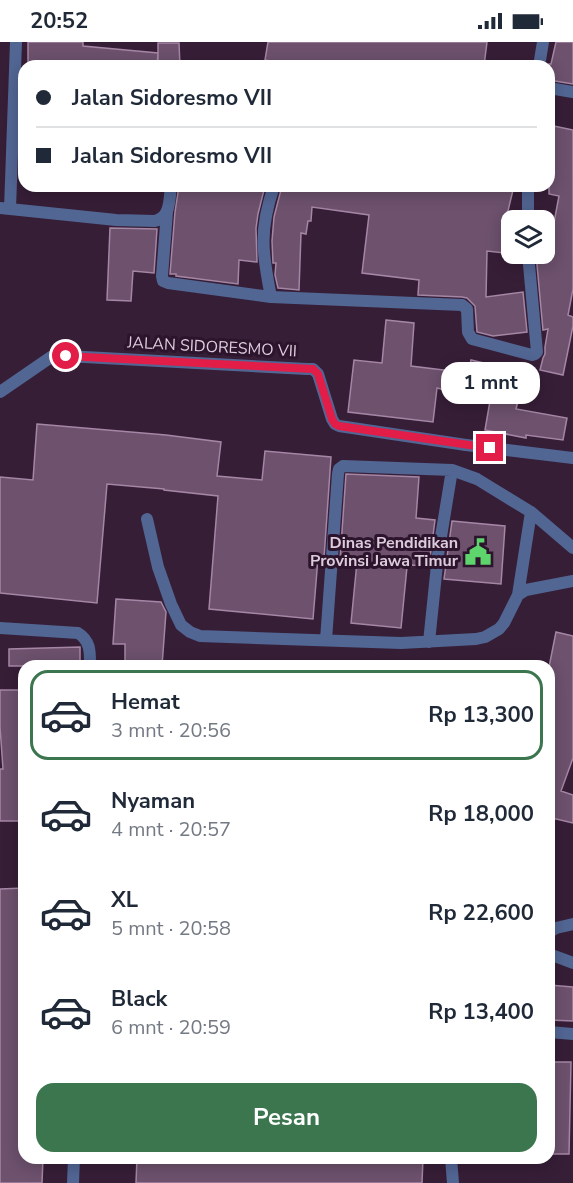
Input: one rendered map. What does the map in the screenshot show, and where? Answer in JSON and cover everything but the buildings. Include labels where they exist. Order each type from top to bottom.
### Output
[{"type":"street","points":[[16,42],[15,110],[5,208],[116,220],[155,221],[160,220],[167,212]]},
{"type":"street","points":[[540,60],[543,42]]},
{"type":"street","points":[[555,89],[573,93]]},
{"type":"street","points":[[170,192],[163,281],[271,297],[462,304],[467,309],[468,332],[472,339],[532,355],[537,352],[529,264]]},
{"type":"street","points":[[271,297],[264,261],[263,239],[265,216],[272,192]]},
{"type":"street","points":[[528,192],[528,210]]},
{"type":"street","name":"JALAN SIDORESMO VII","points":[[0,392],[51,357],[313,369],[318,374],[332,419],[339,426],[573,458]]},
{"type":"street","points":[[326,640],[339,469],[343,466],[452,470],[477,479],[531,512],[573,548]]},
{"type":"street","points":[[429,642],[438,555],[452,470]]},
{"type":"street","points":[[147,519],[158,567],[171,604],[182,625],[190,632],[200,636],[401,643],[476,639],[492,633],[504,623],[518,595],[531,512]]},
{"type":"street","points":[[518,595],[526,590],[573,581]]},
{"type":"street","points":[[0,628],[78,633],[87,641],[90,660]]},
{"type":"street","points":[[555,929],[573,924]]},
{"type":"street","points":[[555,956],[573,963]]},
{"type":"street","points":[[555,1032],[573,1034]]},
{"type":"street","points":[[74,1183],[75,1164]]},
{"type":"street","points":[[451,1164],[453,1183]]},
{"type":"place","name":"Dinas Pendidikan Provinsi Jawa Timur","points":[[478,552]]},
{"type":"route","points":[[66,356],[313,369],[318,374],[332,419],[339,426],[490,448]]}]
